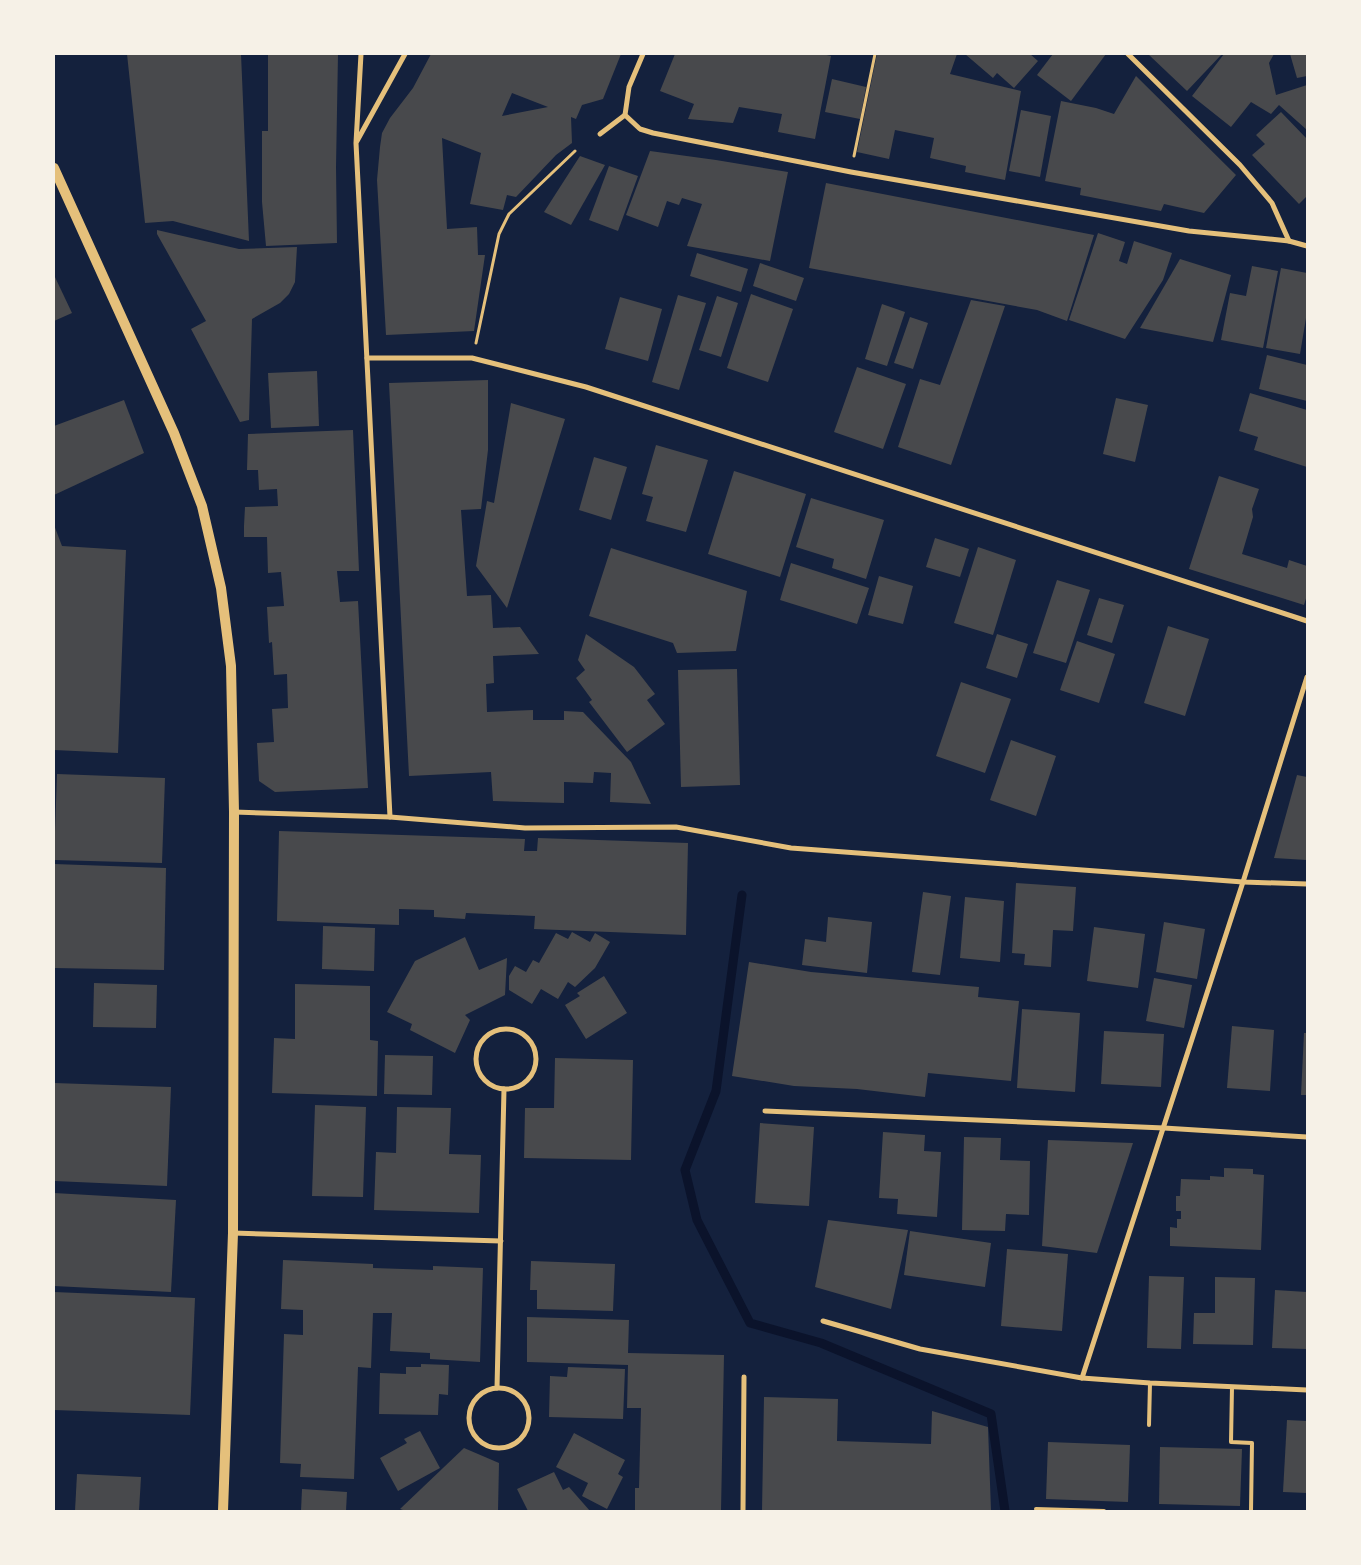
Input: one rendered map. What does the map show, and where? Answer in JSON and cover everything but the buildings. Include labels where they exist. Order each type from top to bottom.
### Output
[{"type":"main road","points":[[54,168],[174,433],[202,506],[221,588],[231,666],[234,812],[233,1233],[223,1511]]},
{"type":"street","points":[[361,54],[356,143],[390,817]]},
{"type":"street","points":[[356,143],[405,54]]},
{"type":"street","points":[[600,134],[626,115],[629,87],[643,54]]},
{"type":"street","points":[[1128,54],[1240,165],[1272,203],[1289,241]]},
{"type":"street","points":[[626,115],[640,129],[653,133],[851,172],[1189,231],[1289,241],[1307,246]]},
{"type":"street","points":[[367,358],[472,358],[586,387],[1307,621]]},
{"type":"street","points":[[1082,1378],[1244,882],[1307,677]]},
{"type":"street","points":[[234,812],[390,817],[526,828],[676,828],[791,848],[1244,882],[1307,884]]},
{"type":"street","points":[[508,1029],[518,1031],[527,1037],[533,1045],[536,1055],[535,1066],[531,1075],[515,1087],[504,1088],[495,1087],[487,1082],[477,1066],[476,1057],[478,1048],[490,1033],[508,1029]]},
{"type":"street","points":[[496,1388],[504,1088]]},
{"type":"street","points":[[765,1111],[1164,1128],[1307,1137]]},
{"type":"street","points":[[233,1233],[501,1241]]},
{"type":"street","points":[[823,1322],[920,1349],[1082,1378],[1307,1390]]},
{"type":"street","points":[[743,1511],[744,1377]]},
{"type":"street","points":[[496,1388],[506,1389],[522,1399],[527,1408],[529,1418],[523,1436],[516,1443],[497,1448],[479,1440],[471,1428],[469,1413],[472,1404],[478,1396],[486,1390],[496,1388]]},
{"type":"lane","points":[[1148,1425],[1150,1383]]},
{"type":"lane","points":[[1232,1386],[1231,1442],[1252,1443],[1251,1511]]},
{"type":"lane","points":[[1036,1509],[1104,1511]]},
{"type":"path","points":[[851,172],[875,54]]},
{"type":"path","points":[[472,358],[502,227],[509,214],[575,151]]},
{"type":"waterway","points":[[742,895],[716,1091],[685,1170],[697,1220],[750,1323],[821,1343],[991,1414],[1005,1511]]}]
